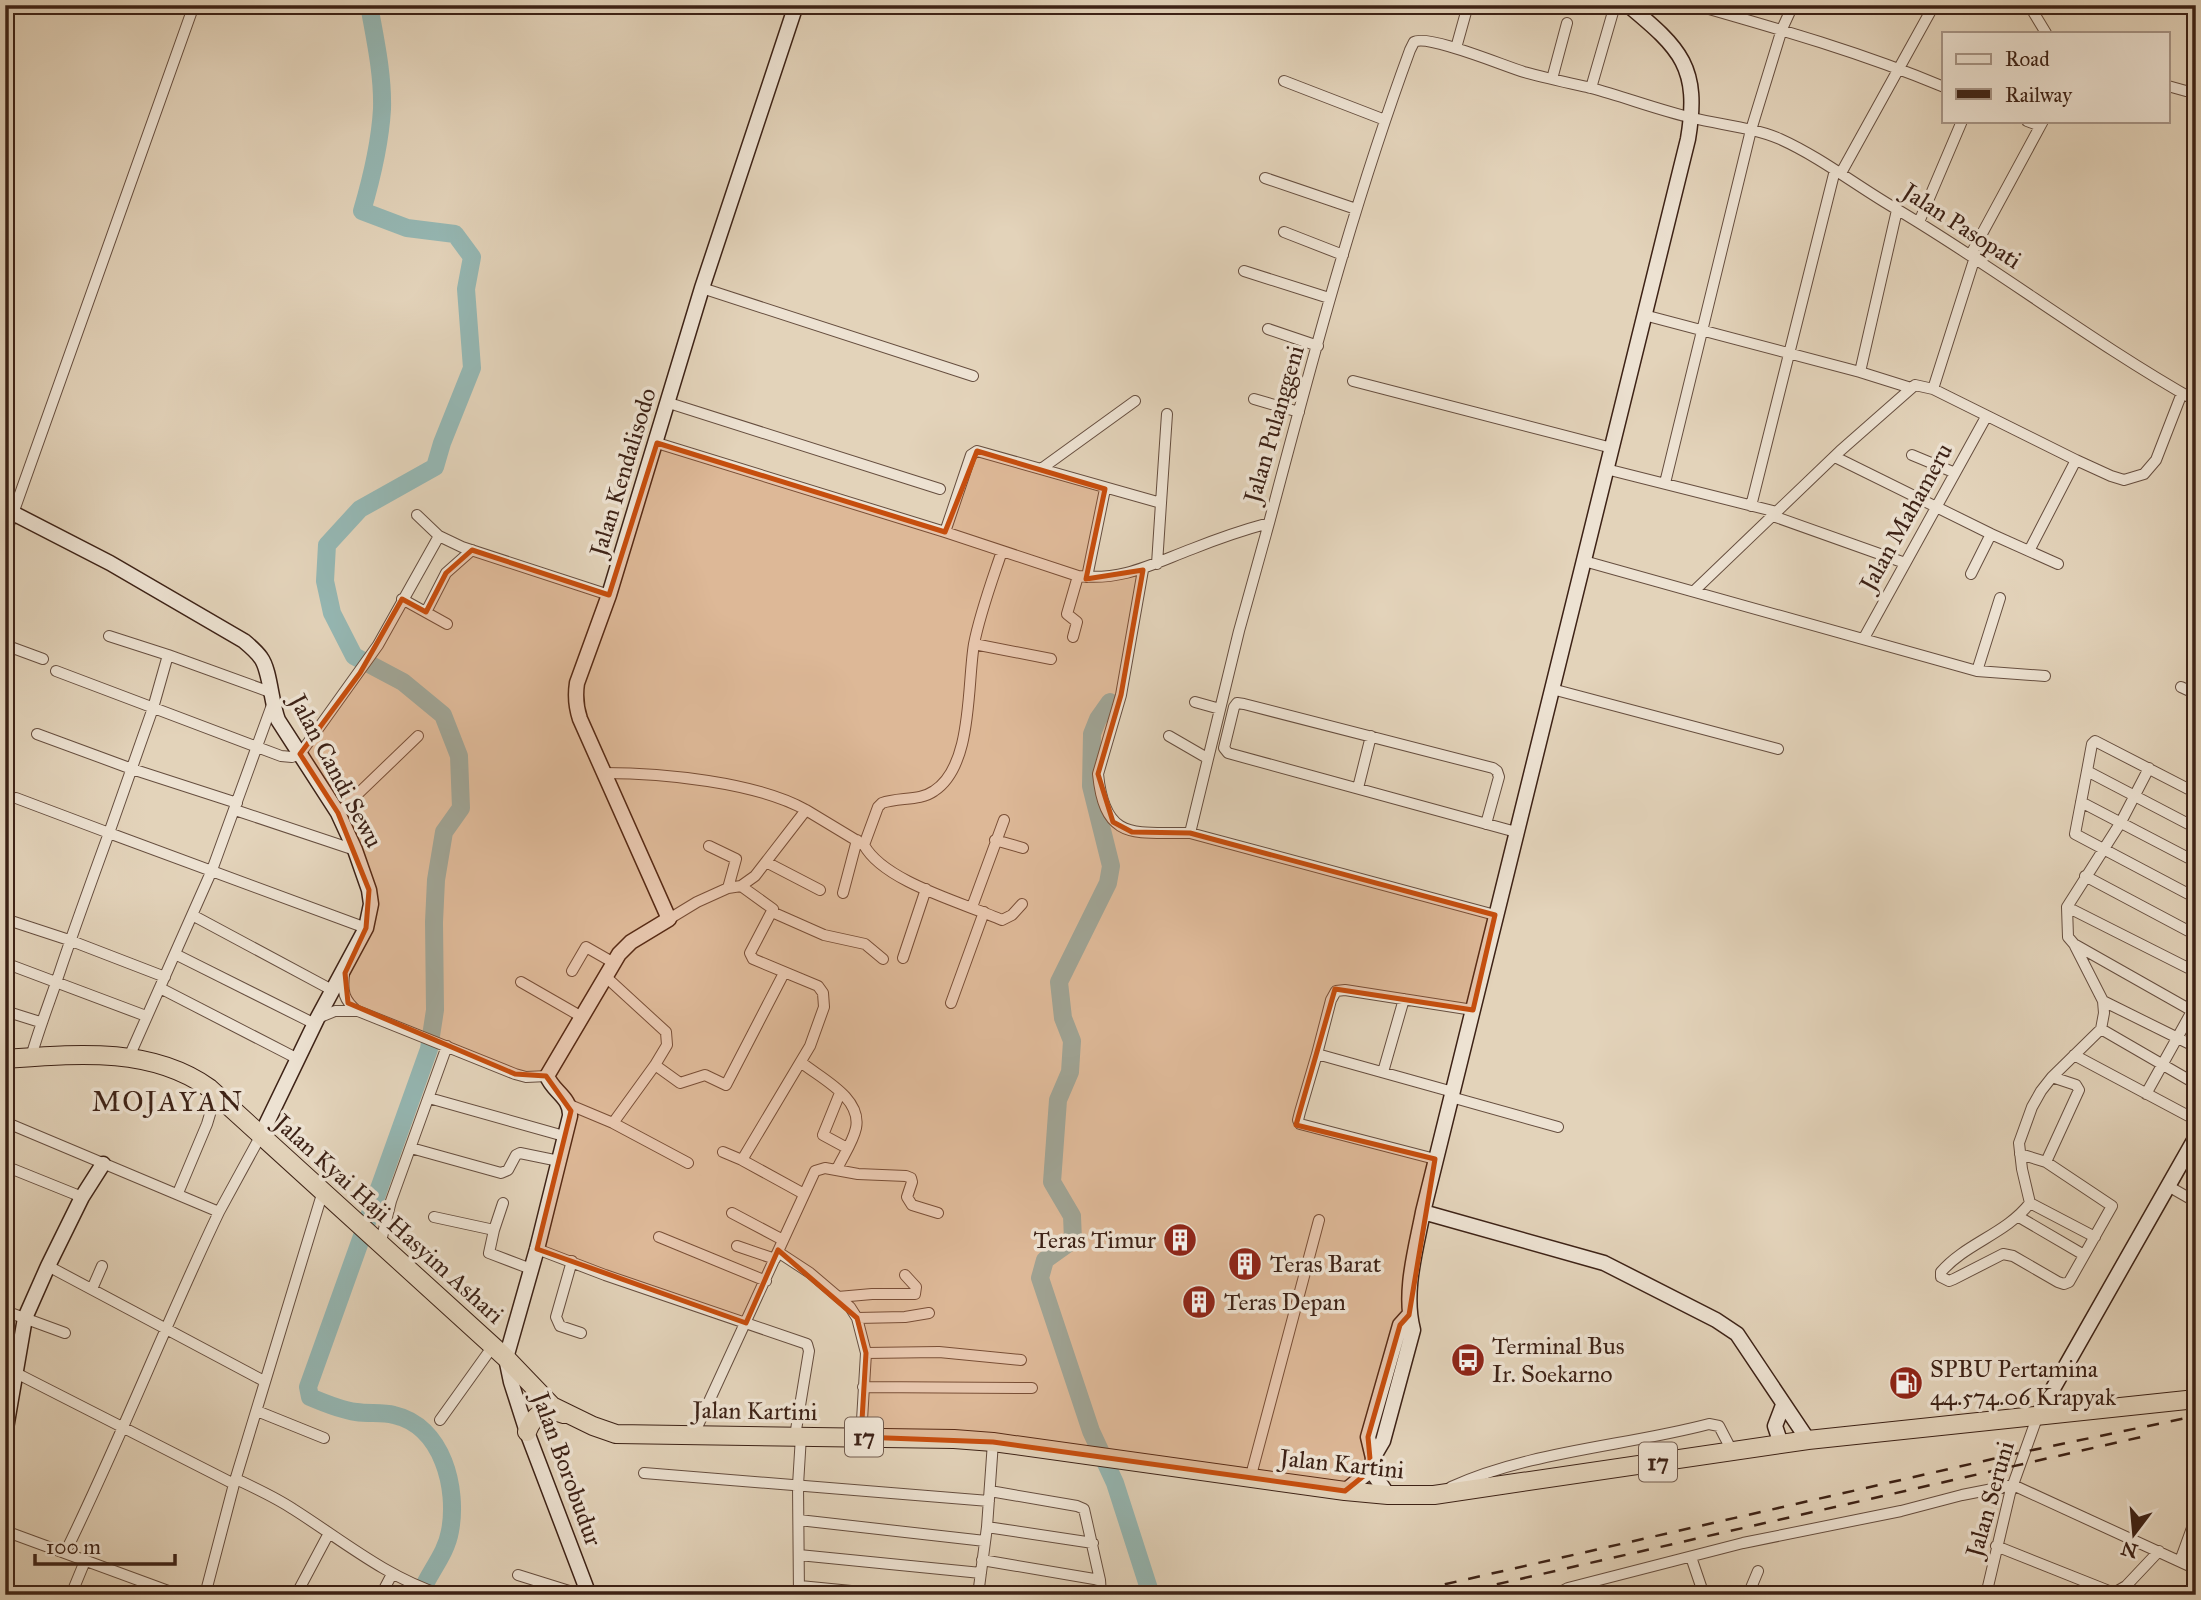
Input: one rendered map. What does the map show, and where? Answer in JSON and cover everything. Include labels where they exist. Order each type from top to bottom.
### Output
[{"type":"highway","name":"Jalan Kyai Haji Hasyim Ashari","points":[[5,1059],[129,1057],[191,1075],[216,1094],[499,1352]]},
{"type":"highway","name":"Jalan Kartini","points":[[499,1352],[552,1406],[570,1417],[624,1434],[861,1437],[993,1442],[1388,1496],[1434,1495],[1808,1440],[2196,1399]]},
{"type":"highway","points":[[527,1432],[531,1423],[544,1411],[555,1411],[570,1417]]},
{"type":"street","points":[[5,536],[194,5]]},
{"type":"street","name":"Jalan Kendalisodo","points":[[669,919],[580,719],[576,707],[577,683],[609,595],[702,288],[796,5]]},
{"type":"street","points":[[1456,48],[1468,5]]},
{"type":"street","points":[[1591,88],[1615,5]]},
{"type":"street","points":[[1345,1491],[1372,1464],[1383,1441],[1413,1330],[1409,1315],[1411,1277],[1435,1159],[1691,118],[1690,87],[1678,51],[1629,5]]},
{"type":"street","points":[[1695,5],[1782,29],[1942,85]]},
{"type":"street","points":[[1736,17],[1741,5]]},
{"type":"street","points":[[1665,483],[1751,130],[1782,29],[1793,5]]},
{"type":"street","points":[[2029,5],[2045,32]]},
{"type":"street","points":[[1751,506],[1838,172],[1899,69],[1932,6]]},
{"type":"street","points":[[1552,79],[1567,23]]},
{"type":"street","name":"Jalan Pulanggeni","points":[[657,443],[1082,576],[1116,576],[1152,566],[1237,532],[1269,523],[1356,209],[1414,43],[1421,40],[1456,48],[1489,61],[1691,118]]},
{"type":"street","points":[[1284,80],[1385,120]]},
{"type":"street","points":[[2170,87],[2196,90]]},
{"type":"street","name":"Jalan Pasopati","points":[[1691,118],[1751,130],[1781,140],[1973,255],[2122,357],[2196,401]]},
{"type":"street","points":[[1919,222],[1962,122]]},
{"type":"street","points":[[1934,389],[1973,255],[2042,123]]},
{"type":"street","points":[[1265,178],[1356,209]]},
{"type":"street","points":[[1860,372],[1897,210]]},
{"type":"street","points":[[1284,232],[1343,254]]},
{"type":"street","points":[[1244,271],[1329,299]]},
{"type":"street","points":[[702,288],[973,376]]},
{"type":"street","points":[[1644,316],[1789,352],[1911,388]]},
{"type":"street","points":[[1268,329],[1318,346]]},
{"type":"street","points":[[1353,381],[1612,448]]},
{"type":"street","points":[[1694,591],[1911,388],[1919,385],[1934,389],[1986,417],[2124,480],[2144,474],[2156,460],[2182,393]]},
{"type":"street","points":[[1254,399],[1299,412]]},
{"type":"street","points":[[1041,468],[1135,401]]},
{"type":"street","points":[[669,402],[940,489]]},
{"type":"street","points":[[1167,414],[1152,566],[1121,695],[1098,775],[1104,806],[1113,822],[1126,831],[1190,833],[1495,915]]},
{"type":"street","name":"Jalan Mahameru","points":[[1864,638],[1986,417]]},
{"type":"street","points":[[945,532],[977,450],[1157,502]]},
{"type":"street","points":[[1912,455],[1954,472]]},
{"type":"street","points":[[1835,457],[2058,564]]},
{"type":"street","points":[[2029,551],[2076,460]]},
{"type":"street","points":[[1606,469],[1751,506],[1905,563]]},
{"type":"street","points":[[1073,637],[1077,621],[1069,618],[1067,614],[1082,576],[1105,489]]},
{"type":"street","name":"Jalan Candi Sewu","points":[[13,509],[244,641],[262,659],[268,671],[271,698],[278,720],[338,813],[355,850],[371,904],[366,928],[316,1021],[261,1135]]},
{"type":"street","points":[[417,515],[439,536],[472,550],[609,595]]},
{"type":"street","points":[[1190,833],[1269,523]]},
{"type":"street","points":[[1971,574],[1991,534]]},
{"type":"street","points":[[56,671],[286,757],[300,754],[378,645],[439,536]]},
{"type":"street","points":[[426,612],[446,573],[472,550]]},
{"type":"street","points":[[843,893],[860,843],[878,807],[882,803],[934,792],[953,771],[964,727],[974,644],[1002,551]]},
{"type":"street","points":[[1584,561],[1977,671],[2045,676]]},
{"type":"street","points":[[1977,671],[2000,598]]},
{"type":"street","points":[[402,599],[447,624]]},
{"type":"street","points":[[109,636],[168,655],[271,698],[257,747],[194,916],[129,1057]]},
{"type":"street","points":[[974,644],[1051,659]]},
{"type":"street","points":[[5,645],[43,659]]},
{"type":"street","points":[[31,1057],[40,1022],[153,708],[168,655]]},
{"type":"street","points":[[2180,687],[2196,694]]},
{"type":"street","points":[[1552,689],[1778,749]]},
{"type":"street","points":[[1195,702],[1220,709]]},
{"type":"street","points":[[1486,824],[1499,776],[1497,771],[1371,736],[1237,703],[1234,706],[1225,744],[1228,753],[1358,788],[1486,824],[1516,832]]},
{"type":"street","points":[[37,734],[355,850]]},
{"type":"street","points":[[338,813],[418,736]]},
{"type":"street","points":[[1169,736],[1207,758]]},
{"type":"street","points":[[1358,788],[1371,736]]},
{"type":"street","points":[[2196,793],[2095,741],[2092,744],[2074,834],[2196,898]]},
{"type":"street","points":[[2146,1094],[2194,1009],[2074,944],[2067,937],[2067,907],[2121,822],[2149,768]]},
{"type":"street","points":[[2087,771],[2196,828]]},
{"type":"street","points":[[604,773],[676,778],[772,794],[806,810],[860,843],[870,856],[885,868],[926,889],[1002,920],[1012,915],[1022,904]]},
{"type":"street","points":[[16,798],[366,928]]},
{"type":"street","points":[[2081,802],[2196,862]]},
{"type":"street","points":[[547,1076],[614,963],[631,942],[696,902],[728,888],[741,886],[755,876],[806,810]]},
{"type":"street","points":[[971,907],[1004,820]]},
{"type":"street","points":[[995,840],[1023,848]]},
{"type":"street","points":[[709,846],[736,859],[728,888]]},
{"type":"street","points":[[766,862],[820,890]]},
{"type":"street","points":[[2085,876],[2196,935]]},
{"type":"street","points":[[741,886],[773,906],[750,956],[818,986],[823,993],[824,1007],[802,1063],[742,1160]]},
{"type":"street","points":[[903,958],[926,889]]},
{"type":"street","points":[[2067,907],[2196,972]]},
{"type":"street","points":[[772,912],[824,935],[865,944],[883,959]]},
{"type":"street","points":[[951,1003],[984,912]]},
{"type":"street","points":[[194,916],[332,990]]},
{"type":"street","points":[[5,919],[165,977]]},
{"type":"street","points":[[2020,1154],[2046,1162],[2111,1205],[2069,1282],[2064,1284],[2012,1256],[2003,1254],[1954,1279],[1946,1280],[1940,1276],[1945,1267],[2019,1217],[2030,1203],[2020,1154],[2020,1139],[2032,1107],[2052,1077],[2101,1029],[2103,1001],[2074,944]]},
{"type":"street","points":[[572,971],[586,947],[614,963]]},
{"type":"street","points":[[175,954],[316,1021],[335,1011],[358,1011]]},
{"type":"street","points":[[5,963],[146,1016]]},
{"type":"street","points":[[347,965],[343,993],[348,1003],[358,1011],[515,1074],[526,1077],[547,1076]]},
{"type":"street","points":[[655,1065],[678,1083],[708,1076],[726,1085],[750,1034],[785,973]]},
{"type":"street","points":[[606,977],[666,1032],[667,1045],[613,1123]]},
{"type":"street","points":[[521,982],[582,1017]]},
{"type":"street","points":[[160,988],[298,1059]]},
{"type":"street","points":[[1435,1159],[1300,1125],[1300,1112],[1331,1000],[1336,991],[1345,990],[1473,1010]]},
{"type":"street","points":[[1383,1072],[1404,999]]},
{"type":"street","points":[[2103,1001],[2196,1047]]},
{"type":"street","points":[[5,1011],[40,1022]]},
{"type":"street","points":[[2101,1029],[2196,1084]]},
{"type":"street","points":[[375,1240],[429,1098],[443,1044]]},
{"type":"street","points":[[1317,1054],[1558,1126]]},
{"type":"street","points":[[2074,1055],[2196,1120]]},
{"type":"street","points":[[802,1063],[853,1104],[856,1129],[837,1169]]},
{"type":"street","points":[[547,1076],[570,1105],[613,1123],[679,1158]]},
{"type":"street","points":[[2046,1162],[2079,1090],[2076,1085],[2052,1077]]},
{"type":"street","points":[[841,1093],[824,1135],[847,1148]]},
{"type":"street","points":[[178,1193],[207,1124],[216,1094]]},
{"type":"street","points":[[429,1098],[564,1136]]},
{"type":"street","points":[[440,1420],[499,1352],[537,1249],[570,1116],[570,1105]]},
{"type":"street","points":[[5,1122],[219,1212]]},
{"type":"street","points":[[65,1553],[96,1490],[165,1328],[219,1212],[261,1135]]},
{"type":"street","points":[[2038,1415],[2196,1137]]},
{"type":"street","points":[[411,1149],[501,1172],[508,1170],[516,1155],[520,1153],[559,1161]]},
{"type":"street","points":[[723,1152],[804,1194]]},
{"type":"street","points":[[5,1434],[26,1318],[82,1196],[103,1164]]},
{"type":"street","points":[[5,1166],[82,1196]]},
{"type":"street","points":[[694,1434],[815,1171],[820,1168],[837,1169],[858,1174],[911,1178],[907,1198],[912,1205],[938,1213]]},
{"type":"street","points":[[2168,1186],[2196,1202]]},
{"type":"street","points":[[205,1595],[264,1381],[323,1191]]},
{"type":"street","points":[[502,1203],[489,1253],[531,1269]]},
{"type":"street","points":[[2030,1203],[2095,1237]]},
{"type":"street","points":[[1423,1212],[1604,1263],[1716,1320],[1737,1334],[1808,1440]]},
{"type":"street","points":[[732,1213],[783,1240]]},
{"type":"street","points":[[434,1217],[494,1230]]},
{"type":"street","points":[[2019,1217],[2084,1255]]},
{"type":"street","points":[[1250,1479],[1319,1220]]},
{"type":"street","points":[[659,1237],[766,1281]]},
{"type":"street","points":[[737,1246],[776,1255],[810,1273],[857,1318],[866,1353],[861,1437]]},
{"type":"street","points":[[537,1249],[809,1346],[798,1436],[800,1591],[892,1595]]},
{"type":"street","points":[[572,1262],[556,1317],[560,1326],[581,1333]]},
{"type":"street","points":[[48,1266],[264,1381]]},
{"type":"street","points":[[92,1289],[102,1266]]},
{"type":"street","points":[[838,1297],[915,1294],[916,1287],[905,1275]]},
{"type":"street","points":[[5,1311],[65,1333]]},
{"type":"street","points":[[857,1318],[905,1317],[929,1313]]},
{"type":"street","points":[[1388,1496],[1372,1464],[1368,1437],[1400,1325],[1409,1315]]},
{"type":"street","name":"Jalan Borobudur","points":[[499,1352],[589,1595]]},
{"type":"street","points":[[866,1353],[940,1353],[1021,1360]]},
{"type":"street","points":[[16,1373],[282,1502],[392,1574],[437,1593]]},
{"type":"street","points":[[863,1387],[1032,1388]]},
{"type":"street","points":[[1781,1444],[1775,1426],[1783,1405]]},
{"type":"street","points":[[257,1411],[324,1438]]},
{"type":"street","name":"Jalan Seruni","points":[[1986,1595],[2013,1485],[2038,1415]]},
{"type":"street","points":[[1434,1495],[1472,1478],[1551,1457],[1709,1424],[1719,1426],[1732,1451]]},
{"type":"street","points":[[1368,1437],[1383,1441]]},
{"type":"street","points":[[978,1595],[987,1527],[993,1442]]},
{"type":"street","points":[[644,1473],[989,1496],[1082,1507],[1086,1512],[1101,1580],[1101,1595]]},
{"type":"street","points":[[1557,1594],[1744,1543],[2013,1485],[2196,1569]]},
{"type":"street","points":[[2180,1561],[2196,1517]]},
{"type":"street","points":[[799,1520],[985,1541]]},
{"type":"street","points":[[987,1527],[1093,1543]]},
{"type":"street","points":[[5,1531],[179,1595]]},
{"type":"street","points":[[296,1595],[329,1533]]},
{"type":"street","points":[[1996,1546],[2110,1592],[2122,1592],[2159,1551]]},
{"type":"street","points":[[799,1555],[981,1573]]},
{"type":"street","points":[[1692,1557],[1704,1595]]},
{"type":"street","points":[[982,1560],[1101,1580]]},
{"type":"street","points":[[71,1595],[85,1561]]},
{"type":"street","points":[[1748,1595],[1758,1571]]},
{"type":"street","points":[[381,1595],[392,1574]]},
{"type":"street","points":[[518,1575],[582,1595]]},
{"type":"highlighted area","points":[[657,443],[945,532],[977,451],[1105,489],[1086,579],[1143,570],[1121,695],[1098,774],[1113,822],[1132,832],[1190,833],[1495,915],[1473,1010],[1335,989],[1296,1125],[1435,1159],[1409,1315],[1400,1325],[1368,1437],[1371,1470],[1345,1491],[993,1442],[861,1437],[866,1353],[857,1318],[778,1250],[746,1323],[537,1249],[571,1111],[546,1076],[515,1074],[348,1003],[345,973],[366,928],[369,890],[338,813],[300,754],[360,673],[402,599],[426,612],[446,573],[472,550],[609,595]]},
{"type":"waterway","points":[[369,5],[380,70],[382,109],[375,160],[362,211],[407,228],[455,234],[472,257],[466,289],[472,368],[435,467],[360,509],[327,545],[325,581],[332,613],[354,656],[403,682],[443,715],[459,756],[461,808],[444,832],[436,880],[435,1010],[429,1049],[308,1387],[310,1397],[344,1410],[389,1414],[411,1421],[425,1432],[435,1445],[449,1479],[452,1514],[445,1548],[420,1595]]},
{"type":"waterway","points":[[1110,702],[1098,719],[1092,734],[1091,786],[1111,866],[1108,883],[1059,982],[1063,1018],[1072,1041],[1070,1072],[1058,1100],[1052,1182],[1072,1216],[1073,1240],[1045,1260],[1040,1278],[1091,1431],[1115,1483],[1151,1595]]},
{"type":"railway","points":[[1398,1595],[2023,1452],[2196,1416]]},
{"type":"railway","points":[[1450,1595],[2141,1437]]},
{"type":"place","name":"Teras Timur","points":[[1180,1240]]},
{"type":"place","name":"Teras Barat","points":[[1245,1264]]},
{"type":"place","name":"Teras Depan","points":[[1199,1302]]},
{"type":"place","name":"Terminal Bus Ir. Soekarno","points":[[1468,1360]]},
{"type":"place","name":"SPBU Pertamina 44.574.06 Krapyak","points":[[1906,1383]]},
{"type":"district","name":"MOJAYAN","points":[[168,1101]]}]
